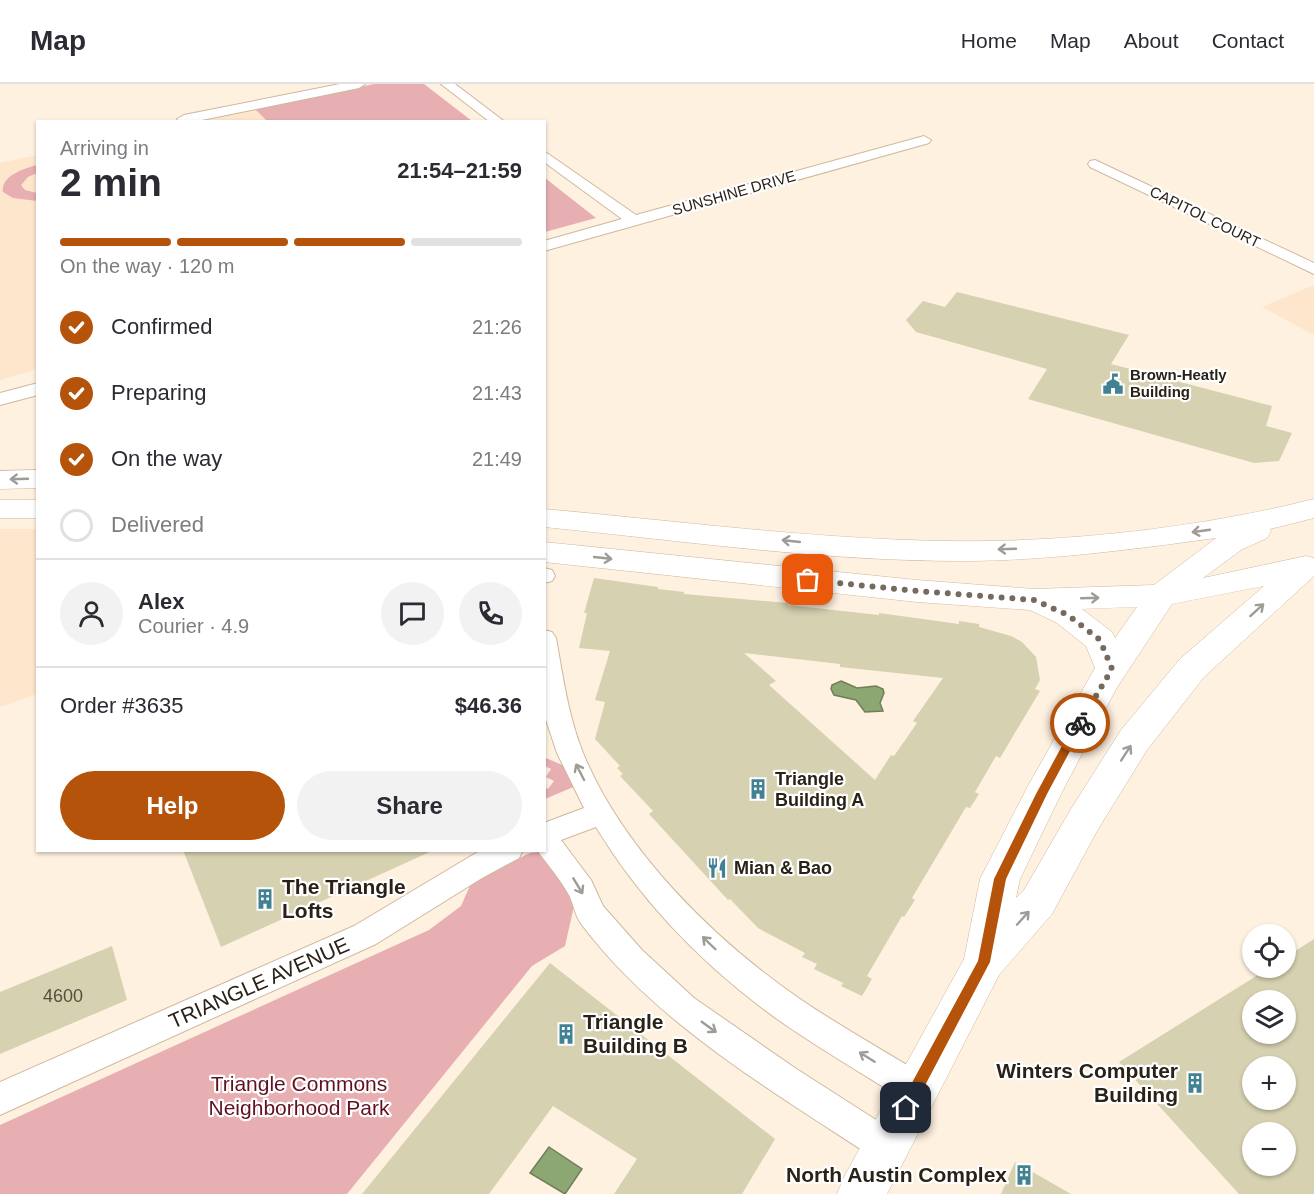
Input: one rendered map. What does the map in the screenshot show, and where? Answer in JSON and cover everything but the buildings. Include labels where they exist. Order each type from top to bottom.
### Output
[{"type":"main road","points":[[0,480],[36,479]]},
{"type":"main road","points":[[984,962],[1000,879],[1042,794],[1112,669],[1162,595],[1230,543],[1279,519],[1314,508]]},
{"type":"main road","points":[[0,509],[36,509]]},
{"type":"main road","points":[[546,518],[844,547],[948,551],[1036,548],[1130,541],[1279,519]]},
{"type":"main road","points":[[698,568],[826,563],[837,559],[844,547]]},
{"type":"main road","points":[[546,552],[917,591],[1034,600],[1162,595],[1233,583],[1310,564]]},
{"type":"main road","points":[[861,1194],[984,962],[1038,902],[1084,820],[1134,740],[1192,668],[1310,564]]},
{"type":"main road","points":[[1034,600],[1068,615],[1100,640],[1112,669]]},
{"type":"street","points":[[184,119],[359,84]]},
{"type":"street","points":[[447,84],[496,120]]},
{"type":"street","name":"SUNSHINE DRIVE","points":[[546,245],[924,140]]},
{"type":"street","points":[[546,156],[634,221]]},
{"type":"street","name":"CAPITOL COURT","points":[[1095,164],[1314,269]]},
{"type":"street","points":[[0,399],[36,390]]},
{"type":"street","points":[[546,650],[556,711],[574,758],[602,813],[634,861],[676,912],[730,964],[788,1008],[916,1089]]},
{"type":"street","points":[[546,835],[602,813]]},
{"type":"street","points":[[546,839],[581,889],[591,914],[631,959],[683,1008],[783,1079],[886,1146]]},
{"type":"street","name":"TRIANGLE AVENUE","points":[[0,1099],[365,935],[406,912],[441,886],[505,852]]},
{"type":"shaded area","points":[[255,109],[266,120],[203,120]]},
{"type":"shaded area","points":[[36,155],[36,369],[0,380],[0,163]]},
{"type":"shaded area","points":[[1314,285],[1314,335],[1262,307]]},
{"type":"shaded area","points":[[0,529],[36,529],[36,694],[0,707]]},
{"type":"shaded area","points":[[841,681],[857,688],[876,686],[883,689],[884,693],[880,703],[883,711],[865,712],[856,700],[834,695],[832,685]]},
{"type":"shaded area","points":[[549,1147],[582,1169],[565,1194],[530,1173]]},
{"type":"green space","points":[[374,84],[424,84],[471,120],[266,120],[255,109]]},
{"type":"green space","points":[[36,165],[36,173],[28,177],[21,185],[25,190],[36,193],[36,201],[13,198],[3,192],[3,186],[9,177]]},
{"type":"green space","points":[[546,179],[596,218],[546,232]]},
{"type":"green space","points":[[546,758],[567,767],[578,785],[546,799],[546,788],[548,789],[554,781],[546,777],[551,769],[546,766]]},
{"type":"green space","name":"Triangle Commons Neighborhood Park","points":[[540,852],[554,860],[574,906],[565,946],[532,966],[347,1194],[0,1194],[0,1125],[429,930],[461,906],[472,881],[530,853]]},
{"type":"way so far","points":[[808,580],[1034,600],[1068,615],[1100,640],[1112,669],[1080,723]]},
{"type":"place","name":"Brown-Heatly Building","points":[[1113,384]]},
{"type":"place","name":"Triangle Building A","points":[[758,789]]},
{"type":"place","name":"Mian & Bao","points":[[717,868]]},
{"type":"place","name":"The Triangle Lofts","points":[[265,899]]},
{"type":"place","name":"Triangle Building B","points":[[566,1034]]},
{"type":"place","name":"Winters Computer Building","points":[[1195,1083]]},
{"type":"place","name":"North Austin Complex","points":[[1024,1175]]},
{"type":"route","points":[[906,1108],[984,962],[1000,879],[1080,723]]}]
